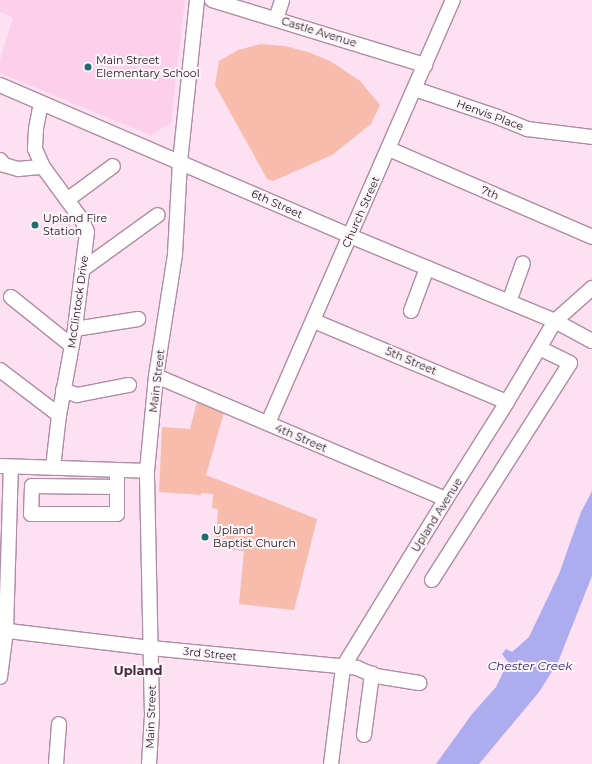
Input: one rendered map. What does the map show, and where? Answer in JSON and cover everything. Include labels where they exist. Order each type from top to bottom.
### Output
[{"type":"street","name":"Main Street","points":[[149,764],[152,715],[152,648],[147,471],[156,376],[175,254],[180,162],[197,0]]},
{"type":"street","name":"Castle Avenue","points":[[212,0],[425,65]]},
{"type":"street","points":[[276,20],[282,0]]},
{"type":"street","name":"Church Street","points":[[268,424],[453,0]]},
{"type":"street","name":"6th Street","points":[[0,85],[350,236],[555,321],[592,341]]},
{"type":"street","name":"Henvis Place","points":[[414,89],[495,116],[527,129],[592,137]]},
{"type":"street","name":"McClintock Drive","points":[[41,103],[36,129],[35,149],[42,167],[86,228],[87,237],[75,330],[58,415],[53,468]]},
{"type":"street","name":"7th","points":[[389,149],[592,237]]},
{"type":"street","points":[[0,160],[4,165],[18,170],[42,167]]},
{"type":"street","points":[[67,200],[113,166]]},
{"type":"street","points":[[83,269],[158,215]]},
{"type":"street","points":[[509,302],[523,263]]},
{"type":"street","points":[[411,311],[427,268]]},
{"type":"street","name":"Upland Avenue","points":[[331,764],[343,667],[507,402],[555,321],[592,288]]},
{"type":"street","points":[[11,297],[72,346]]},
{"type":"street","points":[[75,330],[138,319]]},
{"type":"street","name":"5th Street","points":[[314,321],[507,402]]},
{"type":"street","points":[[432,580],[570,363],[539,348]]},
{"type":"street","points":[[0,370],[58,415]]},
{"type":"street","name":"4th Street","points":[[156,376],[446,499]]},
{"type":"street","points":[[63,390],[77,395],[130,385]]},
{"type":"street","points":[[0,677],[3,631],[6,467],[147,471]]},
{"type":"street","points":[[117,470],[117,487],[117,514],[31,514],[32,486],[117,487]]},
{"type":"street","name":"3rd Street","points":[[3,631],[152,648],[357,668],[372,674],[419,683]]},
{"type":"street","points":[[364,734],[372,674]]},
{"type":"street","points":[[56,764],[59,724]]},
{"type":"shaded area","name":"Main Street Elementary School","points":[[0,0],[185,0],[171,123],[150,135],[0,73],[0,60],[13,18],[0,12]]},
{"type":"shaded area","points":[[261,44],[285,46],[308,52],[330,61],[360,81],[380,105],[371,124],[332,155],[273,181],[267,179],[215,85],[219,61],[238,50]]},
{"type":"shaded area","points":[[197,402],[224,412],[206,475],[317,519],[294,610],[239,604],[244,551],[215,547],[218,509],[212,508],[213,494],[201,493],[201,495],[159,492],[162,427],[190,429]]},
{"type":"water","name":"Chester Creek","points":[[592,491],[592,576],[558,662],[539,692],[479,764],[436,764],[472,714],[496,687],[508,662],[502,654],[506,649],[512,652],[529,637],[559,574],[581,512]]},
{"type":"place","name":"Main Street Elementary School","points":[[88,67]]},
{"type":"place","name":"Upland Fire Station","points":[[35,225]]},
{"type":"place","name":"Upland Baptist Church","points":[[205,537]]},
{"type":"district","name":"Upland","points":[[138,670]]}]
